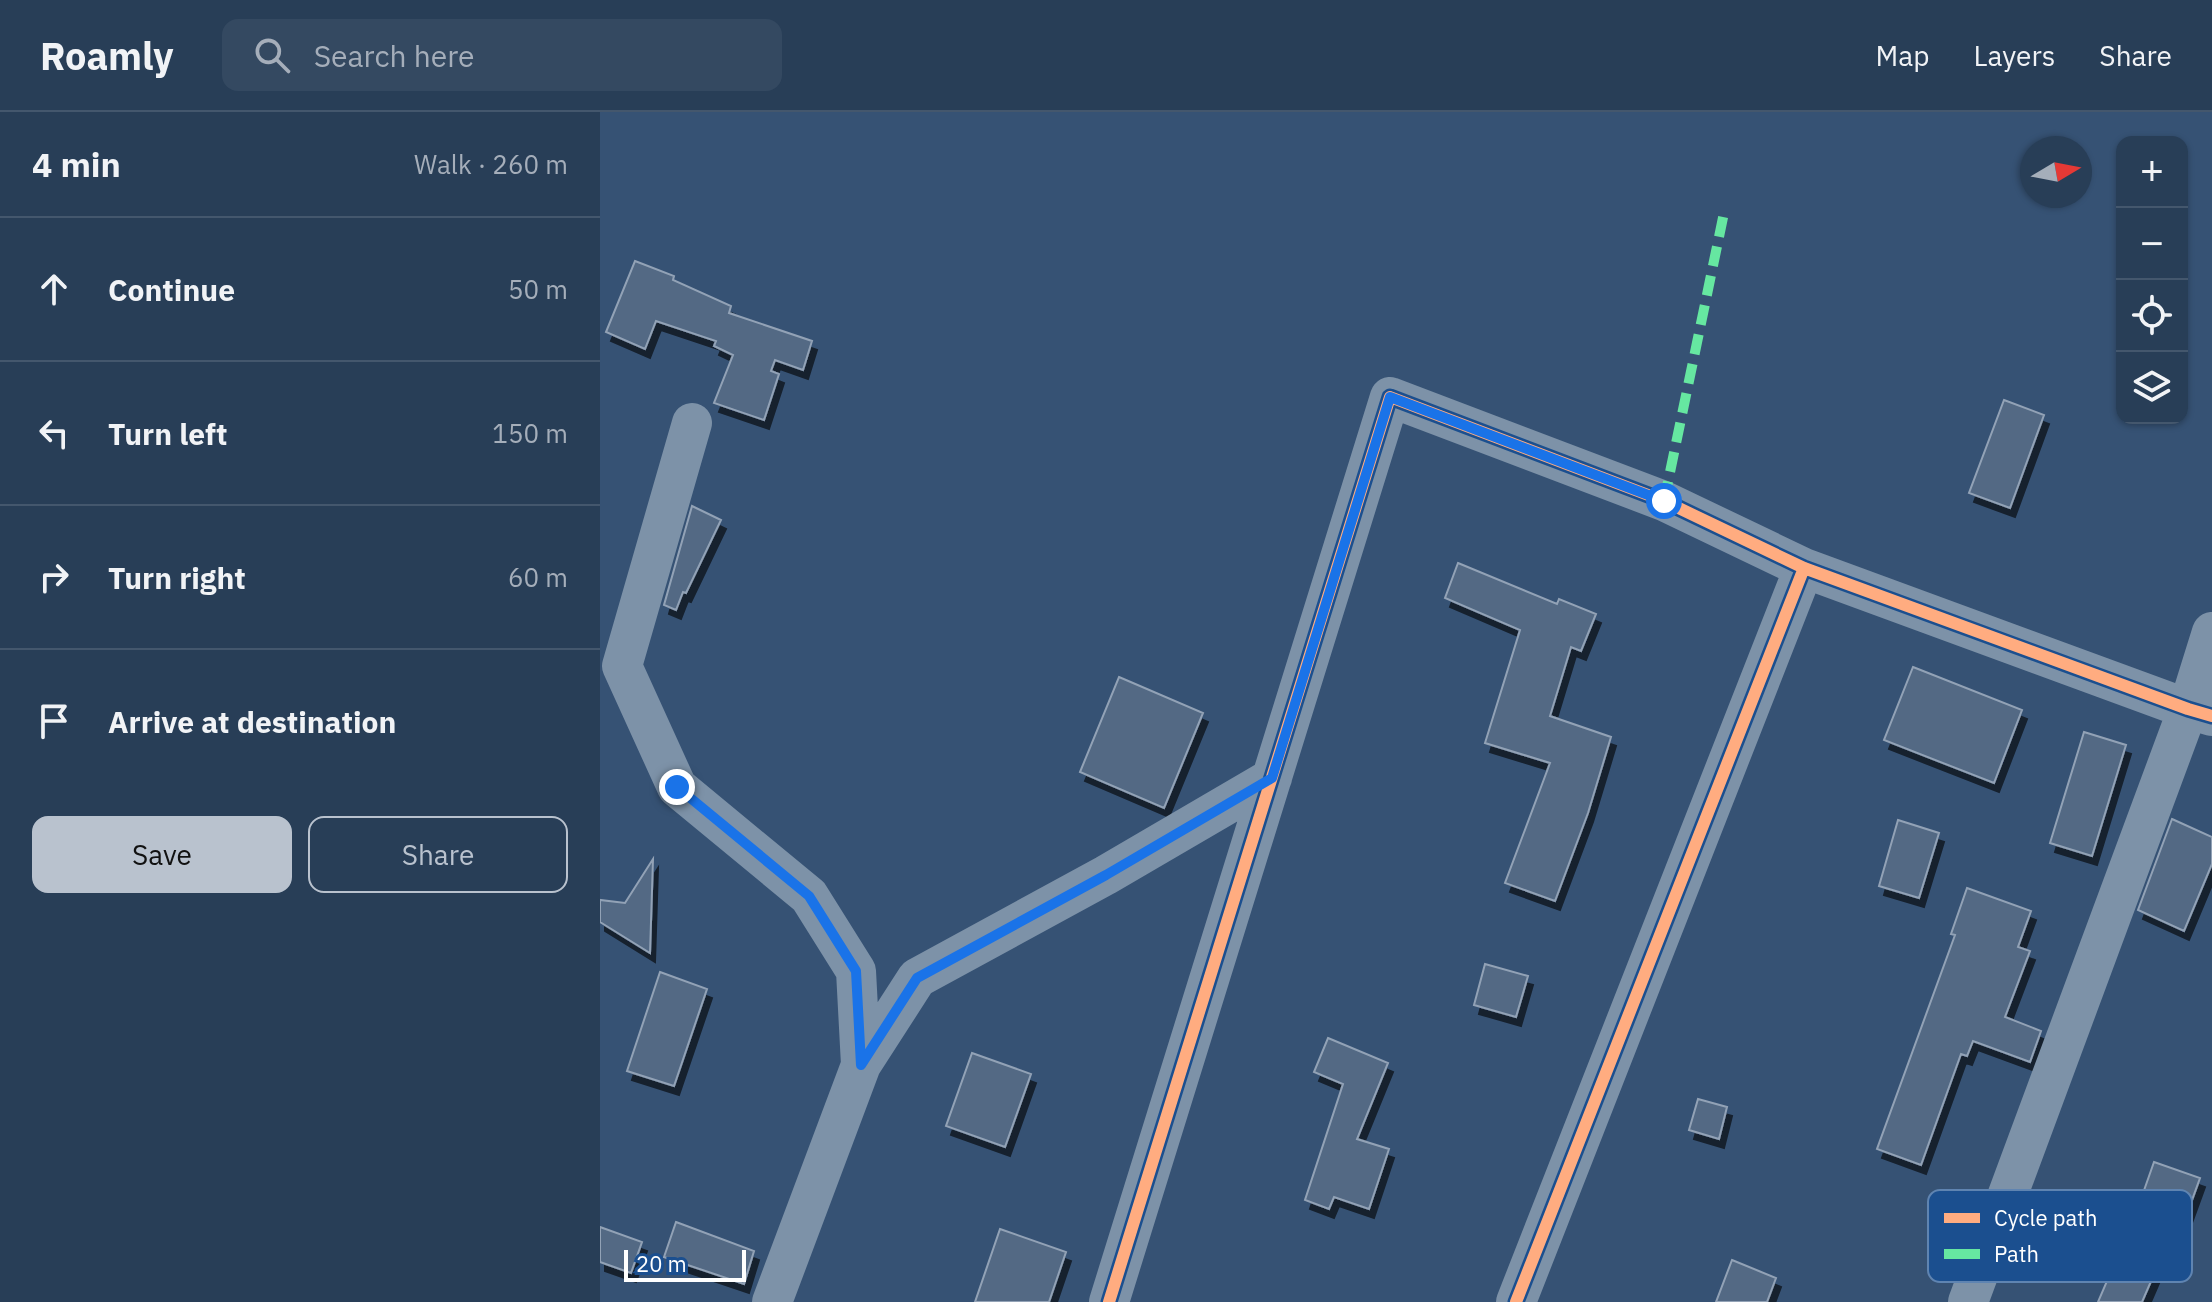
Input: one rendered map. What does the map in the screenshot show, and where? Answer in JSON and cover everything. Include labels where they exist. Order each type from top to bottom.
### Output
[{"type":"street","points":[[1109,1302],[1390,397],[1664,501],[1804,568],[2200,712]]},
{"type":"street","points":[[692,423],[622,666],[677,787],[809,896],[856,971],[861,1065]]},
{"type":"street","points":[[1516,1302],[1804,568]]},
{"type":"street","points":[[2012,1190],[2200,712],[2212,632]]},
{"type":"street","points":[[772,1302],[861,1065],[917,978],[1106,875],[1272,778]]},
{"type":"street","points":[[1968,1302],[1976,1282]]},
{"type":"building","points":[[635,261],[674,276],[673,280],[731,306],[729,313],[812,341],[803,370],[775,360],[771,371],[779,374],[764,420],[714,403],[733,355],[714,346],[716,341],[656,321],[645,349],[606,332]]},
{"type":"building","points":[[2004,400],[2044,415],[2010,508],[1969,493]]},
{"type":"building","points":[[692,506],[721,520],[676,610],[664,605]]},
{"type":"building","points":[[1458,563],[1557,604],[1559,599],[1596,614],[1581,651],[1571,647],[1550,716],[1611,737],[1588,813],[1555,901],[1505,883],[1550,763],[1485,743],[1520,630],[1445,598]]},
{"type":"building","points":[[1913,667],[2022,710],[1994,783],[1884,740]]},
{"type":"building","points":[[1119,677],[1203,713],[1164,808],[1080,772]]},
{"type":"building","points":[[2084,732],[2126,745],[2092,856],[2050,843]]},
{"type":"building","points":[[2172,819],[2212,837],[2212,864],[2184,931],[2138,910]]},
{"type":"building","points":[[1898,820],[1939,833],[1919,898],[1879,886]]},
{"type":"building","points":[[653,859],[650,953],[600,922],[600,900],[625,903]]},
{"type":"building","points":[[1967,888],[2031,911],[2018,947],[2030,951],[2005,1017],[2041,1031],[2030,1062],[1973,1041],[1967,1056],[1961,1054],[1921,1165],[1877,1149],[1955,935],[1951,934]]},
{"type":"building","points":[[1485,964],[1528,976],[1516,1017],[1474,1005]]},
{"type":"building","points":[[660,972],[707,989],[674,1086],[627,1071]]},
{"type":"building","points":[[1328,1038],[1388,1063],[1357,1139],[1389,1149],[1369,1209],[1334,1197],[1329,1209],[1305,1200],[1343,1084],[1314,1072]]},
{"type":"building","points":[[972,1053],[1031,1074],[1005,1147],[946,1126]]},
{"type":"building","points":[[1698,1099],[1727,1107],[1719,1139],[1689,1130]]},
{"type":"building","points":[[2154,1162],[2200,1178],[2192,1200],[2192,1190],[2144,1190]]},
{"type":"building","points":[[676,1222],[754,1251],[744,1284],[664,1257]]},
{"type":"building","points":[[600,1227],[642,1242],[631,1273],[600,1262]]},
{"type":"building","points":[[1000,1229],[1066,1252],[1049,1302],[975,1302]]},
{"type":"building","points":[[1732,1260],[1776,1278],[1767,1302],[1716,1302]]},
{"type":"building","points":[[2107,1282],[2151,1282],[2142,1302],[2098,1302]]},
{"type":"marked path","points":[[1664,501],[1725,208]]},
{"type":"cycle path","points":[[1109,1302],[1390,397],[1664,501],[1804,568],[2212,716]]},
{"type":"cycle path","points":[[1516,1302],[1804,568]]},
{"type":"route","points":[[677,787],[809,896],[856,971],[861,1065],[917,978],[1106,875],[1272,778],[1390,397],[1664,501]]}]
